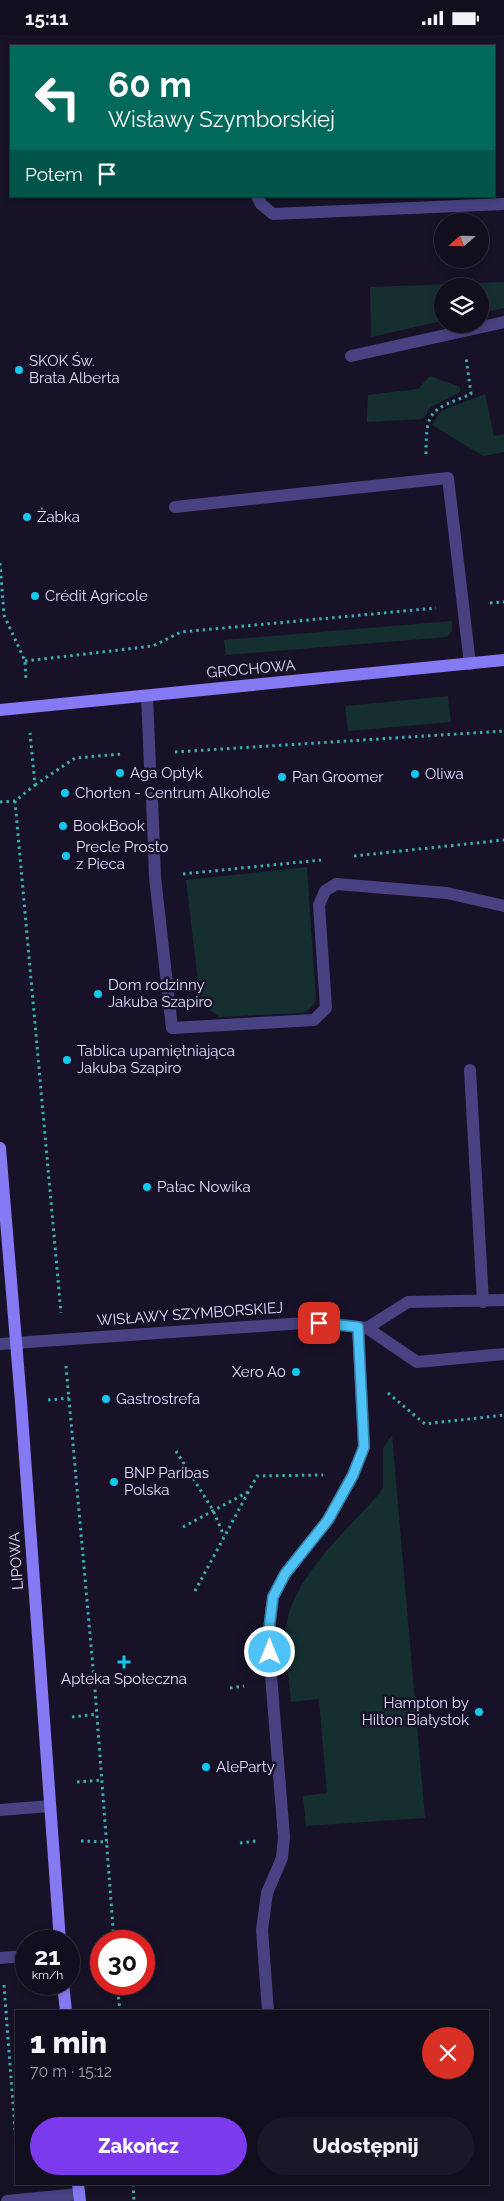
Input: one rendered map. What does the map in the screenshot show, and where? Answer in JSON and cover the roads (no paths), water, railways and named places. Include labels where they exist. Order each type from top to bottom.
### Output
[{"type":"street","points":[[258,197],[261,204],[273,214],[504,204]]},
{"type":"street","points":[[351,357],[504,322]]},
{"type":"street","points":[[175,507],[448,478],[470,663]]},
{"type":"street","name":"GROCHOWA","points":[[0,710],[504,660]]},
{"type":"street","points":[[147,696],[150,766]]},
{"type":"street","points":[[152,798],[155,877],[172,1028],[314,1020],[321,1016],[326,1008],[319,905],[325,891],[336,884],[447,893],[504,906]]},
{"type":"street","points":[[470,1070],[483,1302]]},
{"type":"street","name":"LIPOWA","points":[[0,1148],[59,1930]]},
{"type":"street","points":[[268,2010],[262,1930],[267,1893],[282,1858],[284,1837],[268,1637],[273,1597],[285,1574],[328,1520],[353,1475],[364,1447],[358,1368],[362,1327],[408,1302],[483,1302],[504,1300]]},
{"type":"street","name":"WISŁAWY SZYMBORSKIEJ","points":[[0,1343],[319,1323],[362,1327],[417,1362],[504,1354]]},
{"type":"street","points":[[0,1809],[50,1807]]},
{"type":"street","points":[[1,1958],[15,1957]]},
{"type":"street","points":[[65,1995],[66,2010]]},
{"type":"street","points":[[7,2201],[79,2193]]},
{"type":"place","name":"SKOK Św. Brata Alberta","points":[[19,370]]},
{"type":"place","name":"Żabka","points":[[27,517]]},
{"type":"place","name":"Crédit Agricole","points":[[35,596]]},
{"type":"place","name":"Aga Optyk","points":[[120,773]]},
{"type":"place","name":"Oliwa","points":[[415,774]]},
{"type":"place","name":"Pan Groomer","points":[[282,777]]},
{"type":"place","name":"Chorten - Centrum Alkohole","points":[[65,793]]},
{"type":"place","name":"BookBook","points":[[63,826]]},
{"type":"place","name":"Precle Prosto z Pieca","points":[[66,856]]},
{"type":"place","name":"Dom rodzinny Jakuba Szapiro","points":[[98,994]]},
{"type":"place","name":"Tablica upamiętniająca Jakuba Szapiro","points":[[67,1060]]},
{"type":"place","name":"Pałac Nowika","points":[[147,1187]]},
{"type":"place","name":"Xero A0","points":[[296,1372]]},
{"type":"place","name":"Gastrostrefa","points":[[106,1399]]},
{"type":"place","name":"BNP Paribas Polska","points":[[114,1482]]},
{"type":"place","name":"Apteka Społeczna","points":[[124,1662]]},
{"type":"place","name":"Hampton by Hilton Białystok","points":[[479,1712]]},
{"type":"place","name":"AleParty","points":[[206,1767]]}]
